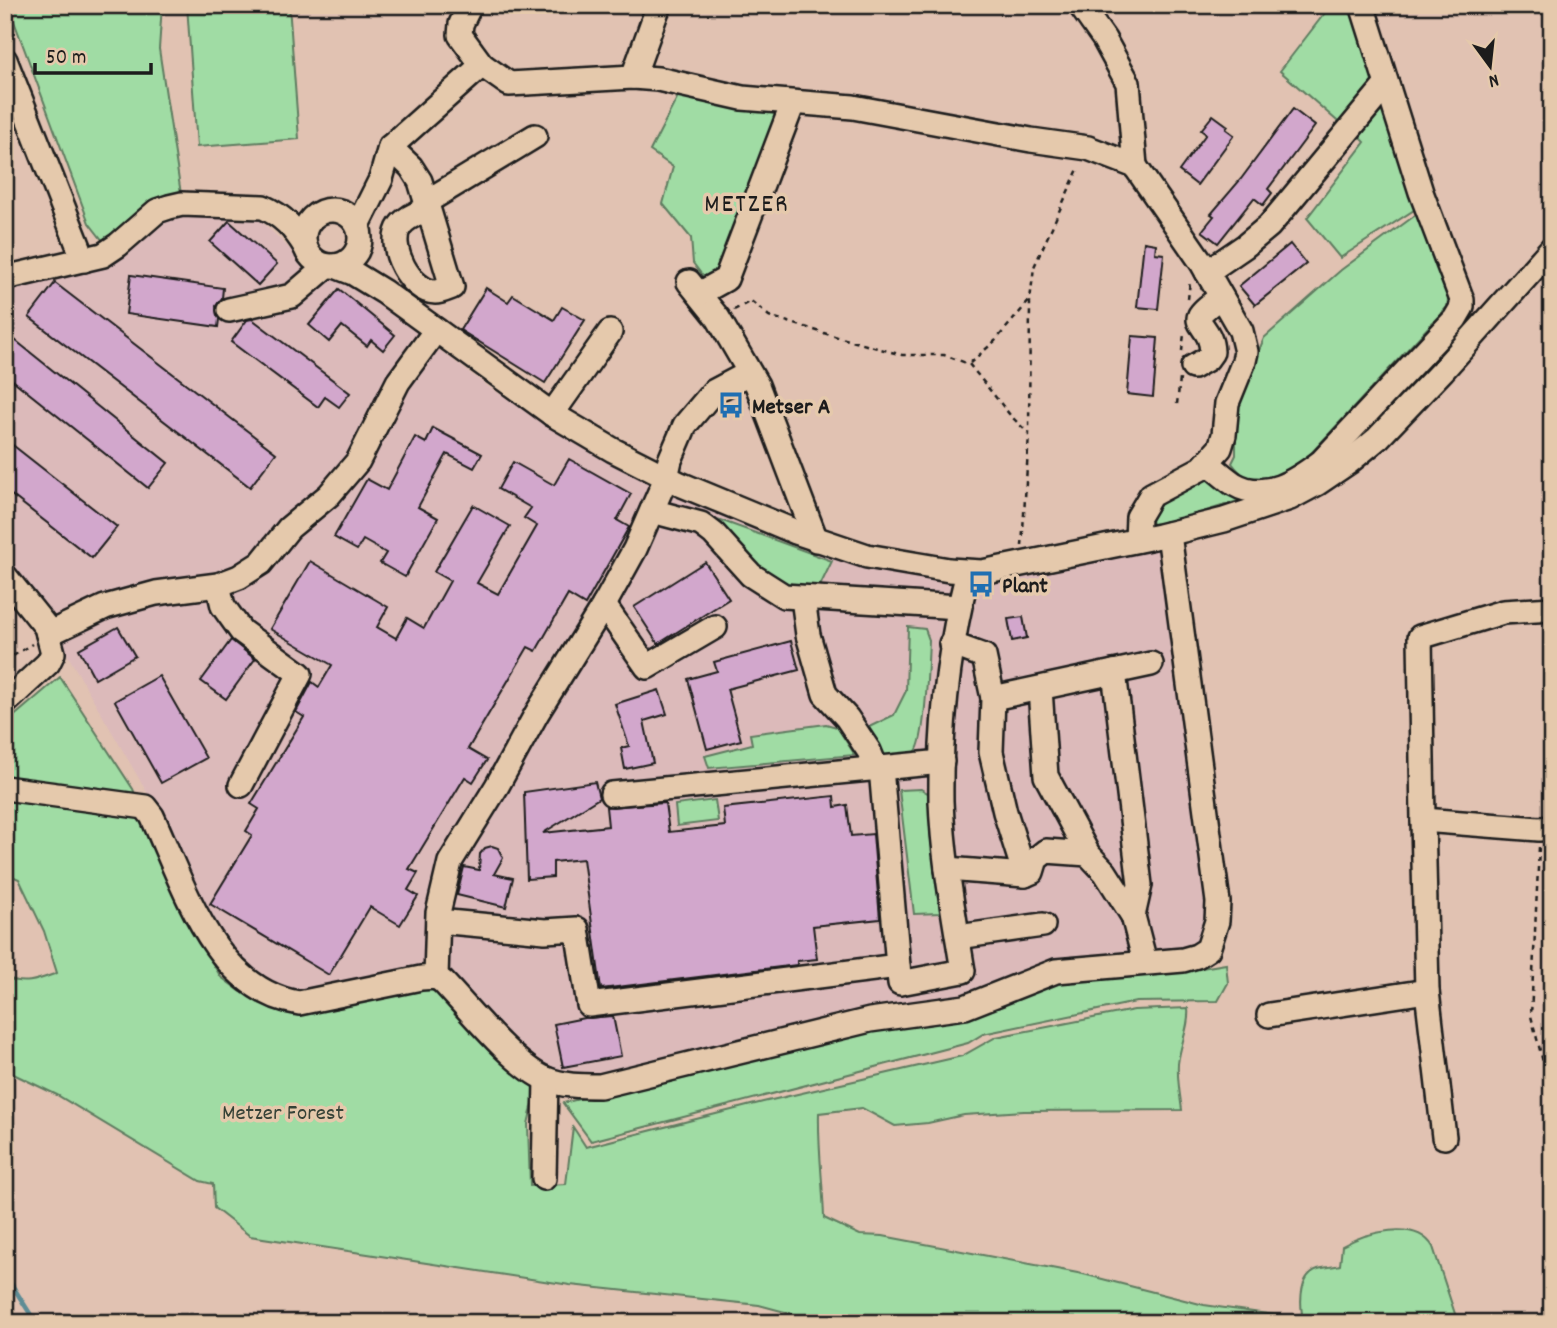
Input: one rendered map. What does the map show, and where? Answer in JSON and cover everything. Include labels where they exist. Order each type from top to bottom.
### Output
[{"type":"street","points":[[470,5],[461,24],[460,35],[482,65],[509,85],[633,76],[659,79],[742,98],[853,107],[1088,148],[1135,166]]},
{"type":"street","points":[[633,76],[659,5]]},
{"type":"street","points":[[1080,5],[1104,39],[1128,83],[1135,166],[1207,272],[1241,331],[1246,352],[1227,403],[1220,447],[1208,463],[1151,495],[1138,517],[1138,540]]},
{"type":"street","points":[[1208,463],[1234,484],[1257,493],[1304,475],[1321,462],[1460,312],[1462,300],[1436,234],[1362,5]]},
{"type":"street","points":[[5,60],[84,260]]},
{"type":"street","points":[[319,258],[351,259],[390,147],[482,65]]},
{"type":"street","points":[[1207,272],[1269,226],[1386,85]]},
{"type":"street","points":[[793,103],[726,279],[694,288],[718,318],[749,373],[775,429],[816,540]]},
{"type":"street","points":[[390,147],[411,167],[420,181],[427,205],[535,136]]},
{"type":"street","points":[[319,258],[304,232],[324,212],[365,192],[381,179]]},
{"type":"street","points":[[5,278],[103,255],[157,211],[169,207],[182,204],[255,206],[274,212],[348,214],[384,292]]},
{"type":"street","points":[[274,212],[291,225],[319,258],[353,273],[384,292],[552,414],[666,478],[816,540],[889,561],[968,572],[990,571],[1169,534],[1224,520],[1290,498],[1318,483],[1378,438],[1552,248]]},
{"type":"street","points":[[229,310],[292,296],[319,258]]},
{"type":"street","points":[[1193,367],[1212,352],[1212,341],[1199,316],[1201,310],[1221,297]]},
{"type":"street","points":[[48,634],[105,607],[156,593],[218,585],[239,577],[261,563],[289,528],[329,495],[358,461],[398,382],[436,331]]},
{"type":"street","points":[[552,414],[610,332]]},
{"type":"street","points":[[436,977],[438,921],[450,862],[635,549],[666,478],[670,460],[685,425],[713,392],[749,373]]},
{"type":"street","points":[[652,511],[701,524],[714,534],[751,575],[784,596],[959,607]]},
{"type":"street","points":[[5,788],[145,807],[152,816],[208,934],[230,964],[248,982],[265,992],[299,1003],[436,977],[519,1062],[546,1079],[578,1086],[600,1086],[870,1020],[965,1007],[1056,971],[1182,960],[1197,956],[1208,949],[1217,921],[1217,902],[1169,534]]},
{"type":"street","points":[[803,598],[812,653],[825,694],[847,718],[879,768],[900,983],[963,971],[947,869],[941,802],[951,644],[968,572]]},
{"type":"street","points":[[5,576],[46,627],[53,653],[48,663],[5,703]]},
{"type":"street","points":[[218,585],[223,606],[242,631],[300,674],[241,785]]},
{"type":"street","points":[[604,605],[647,667],[715,627]]},
{"type":"street","points":[[1444,1137],[1427,992],[1420,637],[1503,612],[1552,609]]},
{"type":"street","points":[[951,644],[984,656],[993,698],[990,752],[1025,875]]},
{"type":"street","points":[[993,698],[1151,664]]},
{"type":"street","points":[[1114,673],[1140,885],[1133,916]]},
{"type":"street","points":[[1040,689],[1046,776],[1088,854],[1105,872],[1133,916],[1145,962]]},
{"type":"street","points":[[612,794],[942,762]]},
{"type":"street","points":[[1423,820],[1546,829]]},
{"type":"street","points":[[947,869],[1025,875],[1032,872],[1036,859],[1046,851],[1088,854]]},
{"type":"street","points":[[438,921],[545,931],[577,929],[589,1005],[898,966]]},
{"type":"street","points":[[958,937],[1043,925]]},
{"type":"street","points":[[1269,1015],[1427,992]]},
{"type":"street","points":[[544,1178],[546,1079]]},
{"type":"path","points":[[1021,565],[1029,434],[1034,267],[1088,148]]},
{"type":"path","points":[[969,363],[995,341],[1031,300]]},
{"type":"path","points":[[718,318],[751,301],[769,316],[827,334],[902,355],[944,355],[969,363],[1010,415],[1029,434]]},
{"type":"path","points":[[5,662],[48,634]]},
{"type":"path","points":[[1546,829],[1531,1016],[1552,1096]]},
{"type":"shaded area","points":[[173,214],[257,217],[293,252],[345,278],[487,386],[564,433],[897,572],[942,581],[994,581],[1165,545],[1209,890],[1207,936],[1190,951],[940,1002],[894,1003],[604,1075],[575,1077],[553,1071],[524,1056],[445,973],[283,992],[267,988],[209,928],[163,820],[49,623],[5,567],[5,285]]},
{"type":"green space","points":[[8,5],[162,5],[159,49],[181,194],[103,241],[89,223]]},
{"type":"green space","points":[[187,5],[289,5],[299,139],[197,147]]},
{"type":"green space","points":[[1331,5],[1351,5],[1379,80],[1344,127],[1280,71]]},
{"type":"green space","points":[[678,96],[779,112],[721,269],[705,279],[693,263],[691,238],[663,204],[673,167],[650,151]]},
{"type":"green space","points":[[1382,103],[1417,208],[1340,258],[1307,218],[1365,142],[1358,135]]},
{"type":"green space","points":[[1417,214],[1450,285],[1447,307],[1301,464],[1273,480],[1257,482],[1249,479],[1232,463],[1236,455],[1236,407],[1264,338],[1341,270]]},
{"type":"green space","points":[[1207,475],[1250,497],[1153,528],[1150,516],[1163,502]]},
{"type":"green space","points":[[720,520],[832,561],[819,588],[791,586],[770,577],[741,550]]},
{"type":"green space","points":[[908,627],[925,629],[929,640],[922,731],[913,754],[884,757],[867,728],[894,715],[906,691]]},
{"type":"green space","name":"Metzer Forest","points":[[60,677],[133,789],[184,917],[221,977],[240,991],[276,1005],[420,986],[435,991],[536,1090],[528,1124],[530,1186],[566,1184],[573,1127],[586,1147],[763,1102],[962,1056],[996,1037],[1134,1010],[1188,1008],[1188,1022],[1178,1064],[1182,1110],[1024,1111],[964,1115],[928,1123],[895,1126],[862,1108],[819,1113],[824,1218],[860,1235],[883,1236],[1083,1274],[1204,1305],[1288,1317],[1302,1314],[1301,1295],[1312,1272],[1340,1265],[1342,1246],[1376,1233],[1403,1231],[1425,1238],[1433,1247],[1458,1323],[826,1323],[759,1305],[570,1285],[250,1236],[214,1208],[213,1184],[200,1181],[57,1095],[5,1070],[5,977],[25,982],[57,973],[44,931],[19,879],[5,873],[5,724]]},
{"type":"green space","points":[[826,724],[837,727],[855,755],[709,768],[705,756],[752,744],[750,734]]},
{"type":"green space","points":[[921,789],[929,794],[931,802],[930,832],[940,913],[914,914],[899,790]]},
{"type":"green space","points":[[715,800],[718,821],[677,826],[675,805]]},
{"type":"green space","points":[[1226,964],[1228,983],[1218,1001],[1136,1002],[983,1034],[968,1043],[591,1141],[563,1103],[1045,983],[1165,974]]},
{"type":"building","points":[[1293,109],[1315,126],[1268,189],[1272,193],[1263,205],[1254,198],[1218,243],[1202,231],[1214,216],[1211,214],[1241,179]]},
{"type":"building","points":[[1213,115],[1228,126],[1226,129],[1234,135],[1197,185],[1179,171],[1206,134],[1201,130]]},
{"type":"building","points":[[229,221],[277,264],[258,285],[210,242]]},
{"type":"building","points":[[1144,242],[1156,244],[1155,253],[1164,254],[1158,309],[1137,307]]},
{"type":"building","points":[[1290,244],[1306,264],[1255,305],[1239,286]]},
{"type":"building","points":[[131,275],[223,288],[222,298],[216,306],[218,327],[126,314]]},
{"type":"building","points":[[55,283],[276,453],[250,487],[29,317]]},
{"type":"building","points":[[486,288],[508,302],[513,295],[554,320],[562,307],[585,320],[545,383],[460,330]]},
{"type":"building","points":[[339,289],[395,335],[383,350],[371,340],[367,346],[342,326],[329,342],[309,325]]},
{"type":"building","points":[[252,319],[350,393],[339,407],[325,397],[318,407],[231,342],[247,320]]},
{"type":"building","points":[[5,332],[168,463],[148,488],[5,374]]},
{"type":"building","points":[[1132,336],[1158,338],[1153,397],[1127,394]]},
{"type":"building","points":[[433,428],[482,454],[474,468],[447,454],[418,507],[438,518],[405,577],[380,563],[386,553],[363,540],[357,550],[334,537],[367,479],[387,490],[415,437],[426,443]]},
{"type":"building","points":[[5,439],[117,527],[92,558],[5,490]]},
{"type":"building","points":[[569,459],[631,494],[617,520],[629,527],[585,605],[568,595],[536,651],[528,647],[468,749],[487,760],[473,782],[465,777],[409,869],[418,873],[408,890],[418,896],[400,925],[370,907],[329,975],[210,904],[252,835],[246,831],[259,809],[251,804],[304,717],[296,712],[312,682],[319,687],[332,665],[270,629],[310,561],[388,607],[377,627],[396,638],[407,618],[424,628],[450,581],[434,572],[473,505],[510,526],[477,583],[498,594],[537,526],[524,518],[531,508],[498,489],[513,462],[554,485]]},
{"type":"building","points":[[705,562],[729,599],[658,644],[634,607]]},
{"type":"building","points":[[1023,617],[1027,638],[1012,641],[1008,619]]},
{"type":"building","points":[[118,627],[135,656],[95,679],[79,649]]},
{"type":"building","points":[[231,640],[255,659],[226,699],[201,681]]},
{"type":"building","points":[[791,641],[799,670],[727,689],[741,740],[707,749],[688,679],[717,671],[714,662]]},
{"type":"building","points":[[159,676],[206,758],[161,783],[115,701]]},
{"type":"building","points":[[659,690],[667,714],[644,721],[653,763],[625,769],[621,748],[629,746],[615,704]]},
{"type":"building","points":[[595,782],[599,798],[543,833],[608,826],[606,807],[665,803],[669,832],[725,826],[723,808],[834,796],[835,807],[847,805],[851,836],[873,834],[880,919],[813,926],[817,959],[797,961],[797,965],[601,989],[583,859],[553,862],[553,877],[527,879],[524,792]]},
{"type":"building","points":[[485,848],[498,848],[503,858],[494,874],[513,878],[506,907],[457,895],[464,867],[479,870],[480,854]]},
{"type":"building","points":[[613,1016],[621,1056],[563,1067],[554,1024]]},
{"type":"waterway","points":[[5,1274],[36,1323]]},
{"type":"place","name":"Metser A","points":[[731,405]]},
{"type":"place","name":"Plant","points":[[981,584]]},
{"type":"district","name":"METZER","points":[[747,202]]}]
